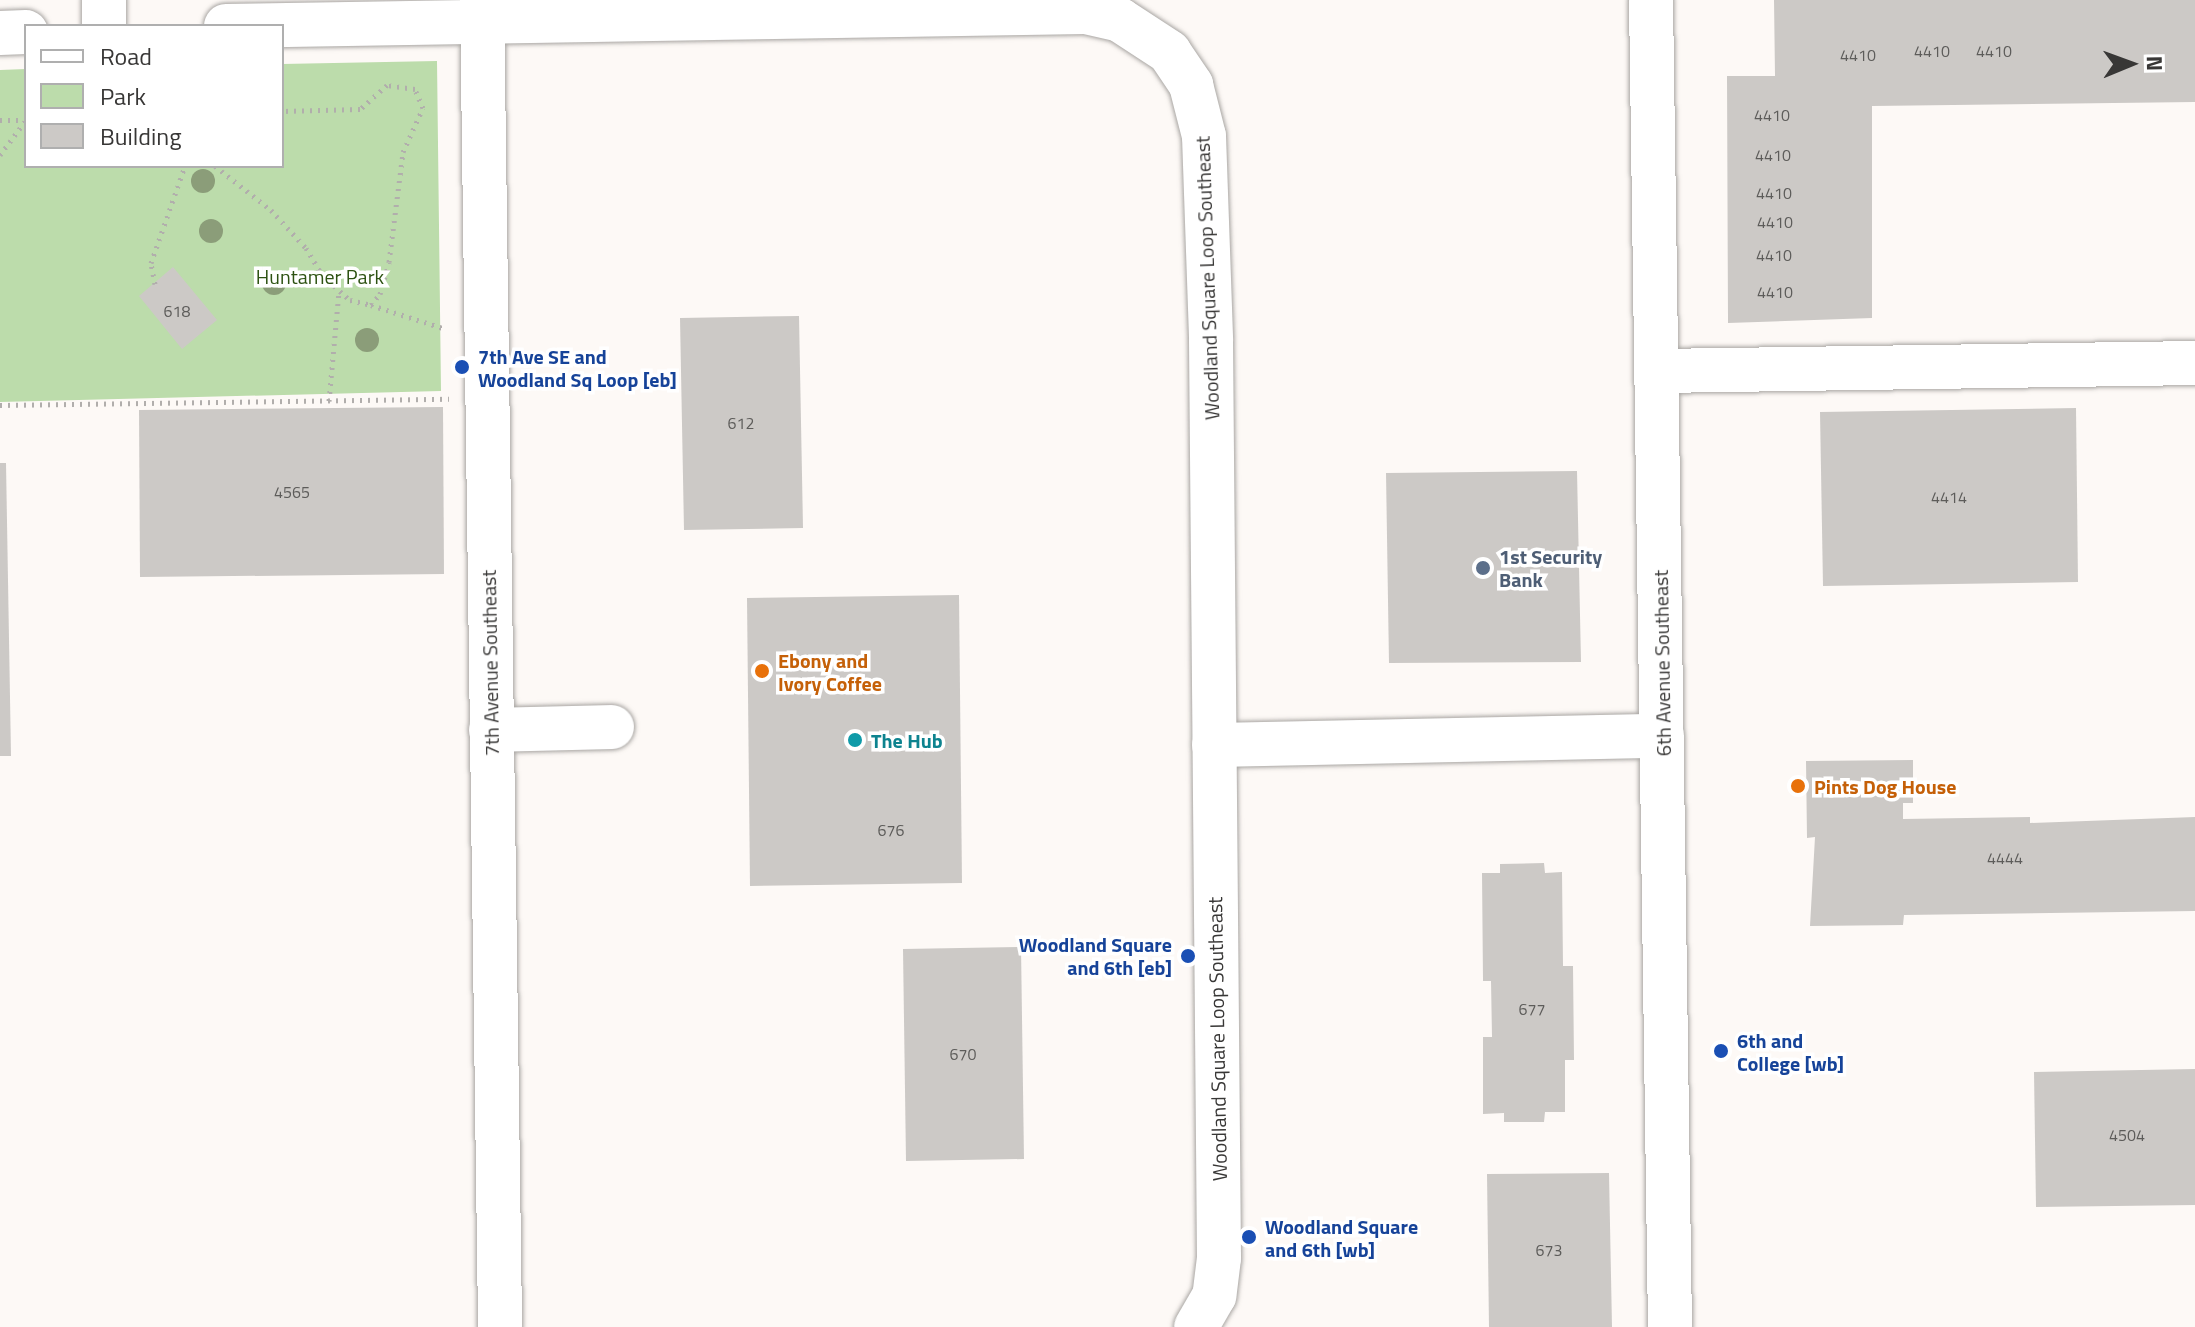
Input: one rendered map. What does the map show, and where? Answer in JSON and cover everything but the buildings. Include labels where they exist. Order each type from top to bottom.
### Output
[{"type":"street","points":[[104,0],[104,24]]},
{"type":"street","name":"6th Avenue Southeast","points":[[1651,0],[1670,1327]]},
{"type":"street","name":"Woodland Square Loop Southeast","points":[[256,24],[482,9],[1086,12],[1120,20],[1169,52],[1191,85],[1204,136],[1219,1258],[1214,1296],[1196,1327]]},
{"type":"street","name":"7th Avenue Southeast","points":[[482,9],[490,335],[491,730],[500,1327]]},
{"type":"street","points":[[0,33],[24,32]]},
{"type":"street","points":[[1658,371],[2195,363]]},
{"type":"street","points":[[491,730],[612,727]]},
{"type":"street","points":[[1214,745],[1662,736]]},
{"type":"path","points":[[284,111],[360,109],[387,85],[415,89],[423,108],[403,152],[392,248],[380,294],[371,305]]},
{"type":"path","points":[[0,120],[24,120]]},
{"type":"path","points":[[0,155],[24,123]]},
{"type":"path","points":[[155,284],[151,263],[184,168]]},
{"type":"path","points":[[218,168],[271,210],[350,300],[371,305],[421,326],[490,335]]},
{"type":"path","points":[[329,401],[339,290]]},
{"type":"path","points":[[0,405],[490,399]]},
{"type":"green space","name":"Huntamer Park","points":[[437,61],[441,391],[0,402],[0,70],[24,69],[24,168],[284,168],[284,64]]},
{"type":"place","name":"7th Ave SE and Woodland Sq Loop [eb]","points":[[462,367]]},
{"type":"place","name":"1st Security Bank","points":[[1483,568]]},
{"type":"place","name":"Ebony and Ivory Coffee","points":[[762,671]]},
{"type":"place","name":"The Hub","points":[[855,740]]},
{"type":"place","name":"Pints Dog House","points":[[1798,786]]},
{"type":"place","name":"Woodland Square and 6th [eb]","points":[[1188,956]]},
{"type":"place","name":"6th and College [wb]","points":[[1721,1051]]},
{"type":"place","name":"Woodland Square and 6th [wb]","points":[[1249,1237]]}]
